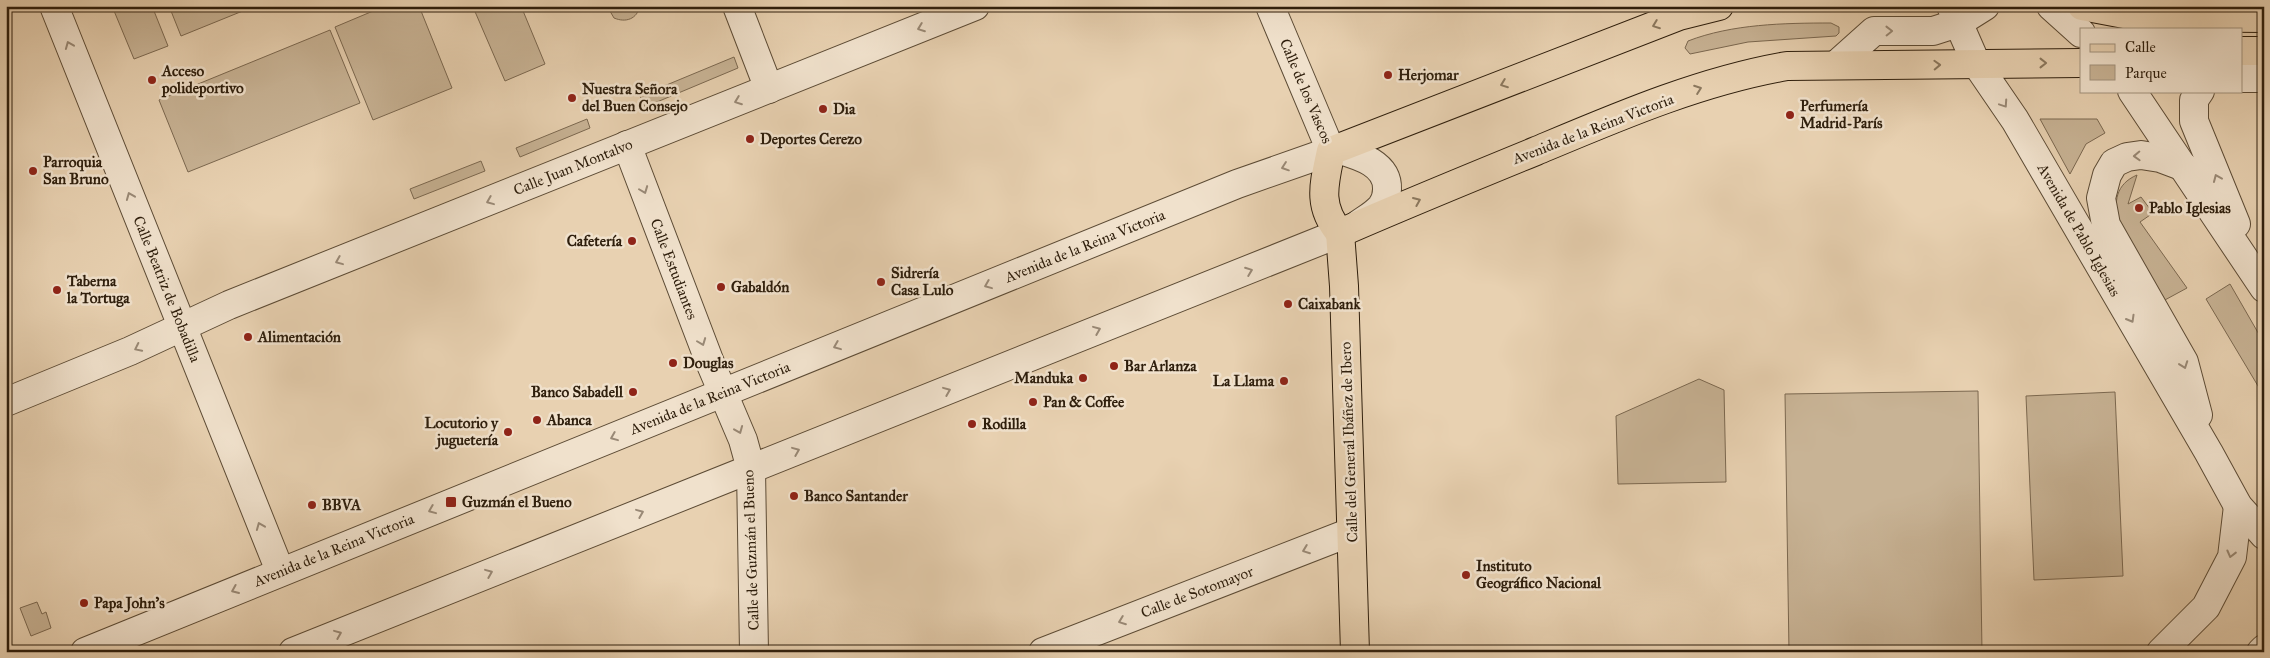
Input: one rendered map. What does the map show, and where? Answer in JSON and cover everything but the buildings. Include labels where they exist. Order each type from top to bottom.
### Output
[{"type":"main road","name":"Avenida de la Reina Victoria","points":[[1334,150],[1679,16],[1719,6]]},
{"type":"main road","points":[[2082,6],[2140,17],[2264,18]]},
{"type":"main road","points":[[2242,51],[2264,51]]},
{"type":"main road","name":"Avenida de la Reina Victoria","points":[[1349,229],[1570,137],[1710,84],[1750,72],[1787,66],[2080,63]]},
{"type":"main road","name":"Calle de los Vascos","points":[[1334,150],[1324,196],[1330,221],[1349,229]]},
{"type":"main road","name":"Calle del General Ibáñez de Ibero","points":[[1349,229],[1344,266],[1355,652]]},
{"type":"street","name":"Calle Beatriz de Bobadilla","points":[[54,6],[280,571]]},
{"type":"street","points":[[737,6],[769,89]]},
{"type":"street","name":"Calle de los Vascos","points":[[1270,6],[1334,150]]},
{"type":"street","points":[[1836,65],[1874,31],[1933,31],[1954,15],[1985,6]]},
{"type":"street","points":[[2051,6],[2080,32]]},
{"type":"street","name":"Calle Juan Montalvo","points":[[6,402],[130,352],[181,326],[969,7]]},
{"type":"street","name":"Avenida de Pablo Iglesias","points":[[1954,15],[1976,63],[2015,120],[2238,506],[2264,535]]},
{"type":"street","points":[[2242,78],[2264,78]]},
{"type":"street","points":[[2133,92],[2264,287]]},
{"type":"street","points":[[2199,92],[2194,100],[2197,130],[2264,287]]},
{"type":"street","name":"Calle Estudiantes","points":[[627,145],[709,360],[724,392]]},
{"type":"street","name":"Avenida de la Reina Victoria","points":[[85,652],[280,571],[1237,184],[1334,150],[1364,158],[1378,168],[1386,179],[1387,192],[1384,202],[1349,229],[293,652]]},
{"type":"street","name":"Avenida de Pablo Iglesias","points":[[2184,167],[2160,158],[2141,155],[2127,156],[2114,163],[2107,174],[2101,198],[2106,225],[2184,362],[2209,453]]},
{"type":"street","name":"Calle de Guzmán el Bueno","points":[[724,392],[743,440],[750,469],[754,652]]},
{"type":"street","points":[[2161,652],[2206,606],[2232,557],[2238,506]]},
{"type":"street","name":"Calle de Sotomayor","points":[[1043,652],[1351,532]]},
{"type":"street","points":[[2261,652],[2264,649]]},
{"type":"green space","points":[[112,6],[152,6],[168,46],[134,59]]},
{"type":"green space","points":[[169,6],[255,6],[181,36]]},
{"type":"green space","points":[[385,6],[419,6],[452,88],[373,120],[335,27]]},
{"type":"green space","points":[[521,6],[545,64],[505,81],[473,7]]},
{"type":"green space","points":[[607,6],[640,6],[634,17],[623,20],[614,18]]},
{"type":"green space","points":[[1831,23],[1839,27],[1839,33],[1836,36],[1748,42],[1690,54],[1685,48],[1688,41],[1722,31],[1777,24]]},
{"type":"green space","points":[[330,30],[360,103],[188,172],[159,100]]},
{"type":"green space","points":[[734,57],[738,68],[645,107],[640,96]]},
{"type":"green space","points":[[587,119],[590,128],[520,157],[516,148]]},
{"type":"green space","points":[[2040,119],[2097,119],[2105,133],[2086,144],[2070,174]]},
{"type":"green space","points":[[481,161],[485,171],[414,199],[410,189]]},
{"type":"green space","points":[[2137,175],[2128,204],[2141,197],[2153,213],[2140,222],[2187,288],[2163,301],[2119,222],[2117,215],[2116,207],[2120,189],[2124,183]]},
{"type":"green space","points":[[2230,284],[2264,343],[2264,396],[2206,299]]},
{"type":"green space","points":[[1699,379],[1724,390],[1726,482],[1618,484],[1616,416]]},
{"type":"green space","points":[[1978,391],[1982,652],[1789,652],[1785,394]]},
{"type":"green space","points":[[2115,392],[2123,576],[2034,580],[2026,396]]},
{"type":"green space","points":[[37,602],[42,614],[46,612],[51,628],[31,636],[20,608]]},
{"type":"place","name":"Herjomar","points":[[1388,75]]},
{"type":"place","name":"Acceso polideportivo","points":[[152,80]]},
{"type":"place","name":"Nuestra Señora del Buen Consejo","points":[[572,98]]},
{"type":"place","name":"Dia","points":[[823,109]]},
{"type":"place","name":"Perfumería Madrid-París","points":[[1790,115]]},
{"type":"place","name":"Deportes Cerezo","points":[[750,139]]},
{"type":"place","name":"Parroquia San Bruno","points":[[33,171]]},
{"type":"place","name":"Pablo Iglesias","points":[[2139,208]]},
{"type":"place","name":"Cafetería","points":[[632,241]]},
{"type":"place","name":"Sidrería Casa Lulo","points":[[881,282]]},
{"type":"place","name":"Gabaldón","points":[[721,287]]},
{"type":"place","name":"Taberna la Tortuga","points":[[57,290]]},
{"type":"place","name":"Caixabank","points":[[1288,304]]},
{"type":"place","name":"Alimentación","points":[[248,337]]},
{"type":"place","name":"Douglas","points":[[673,363]]},
{"type":"place","name":"Bar Arlanza","points":[[1114,366]]},
{"type":"place","name":"Manduka","points":[[1083,378]]},
{"type":"place","name":"La Llama","points":[[1284,381]]},
{"type":"place","name":"Banco Sabadell","points":[[633,392]]},
{"type":"place","name":"Pan & Coffee","points":[[1033,402]]},
{"type":"place","name":"Abanca","points":[[537,420]]},
{"type":"place","name":"Rodilla","points":[[972,424]]},
{"type":"place","name":"Locutorio y juguetería","points":[[508,432]]},
{"type":"place","name":"Banco Santander","points":[[794,496]]},
{"type":"place","name":"Guzmán el Bueno","points":[[451,502]]},
{"type":"place","name":"BBVA","points":[[312,505]]},
{"type":"place","name":"Instituto Geográfico Nacional","points":[[1466,575]]},
{"type":"place","name":"Papa John's","points":[[84,603]]}]
